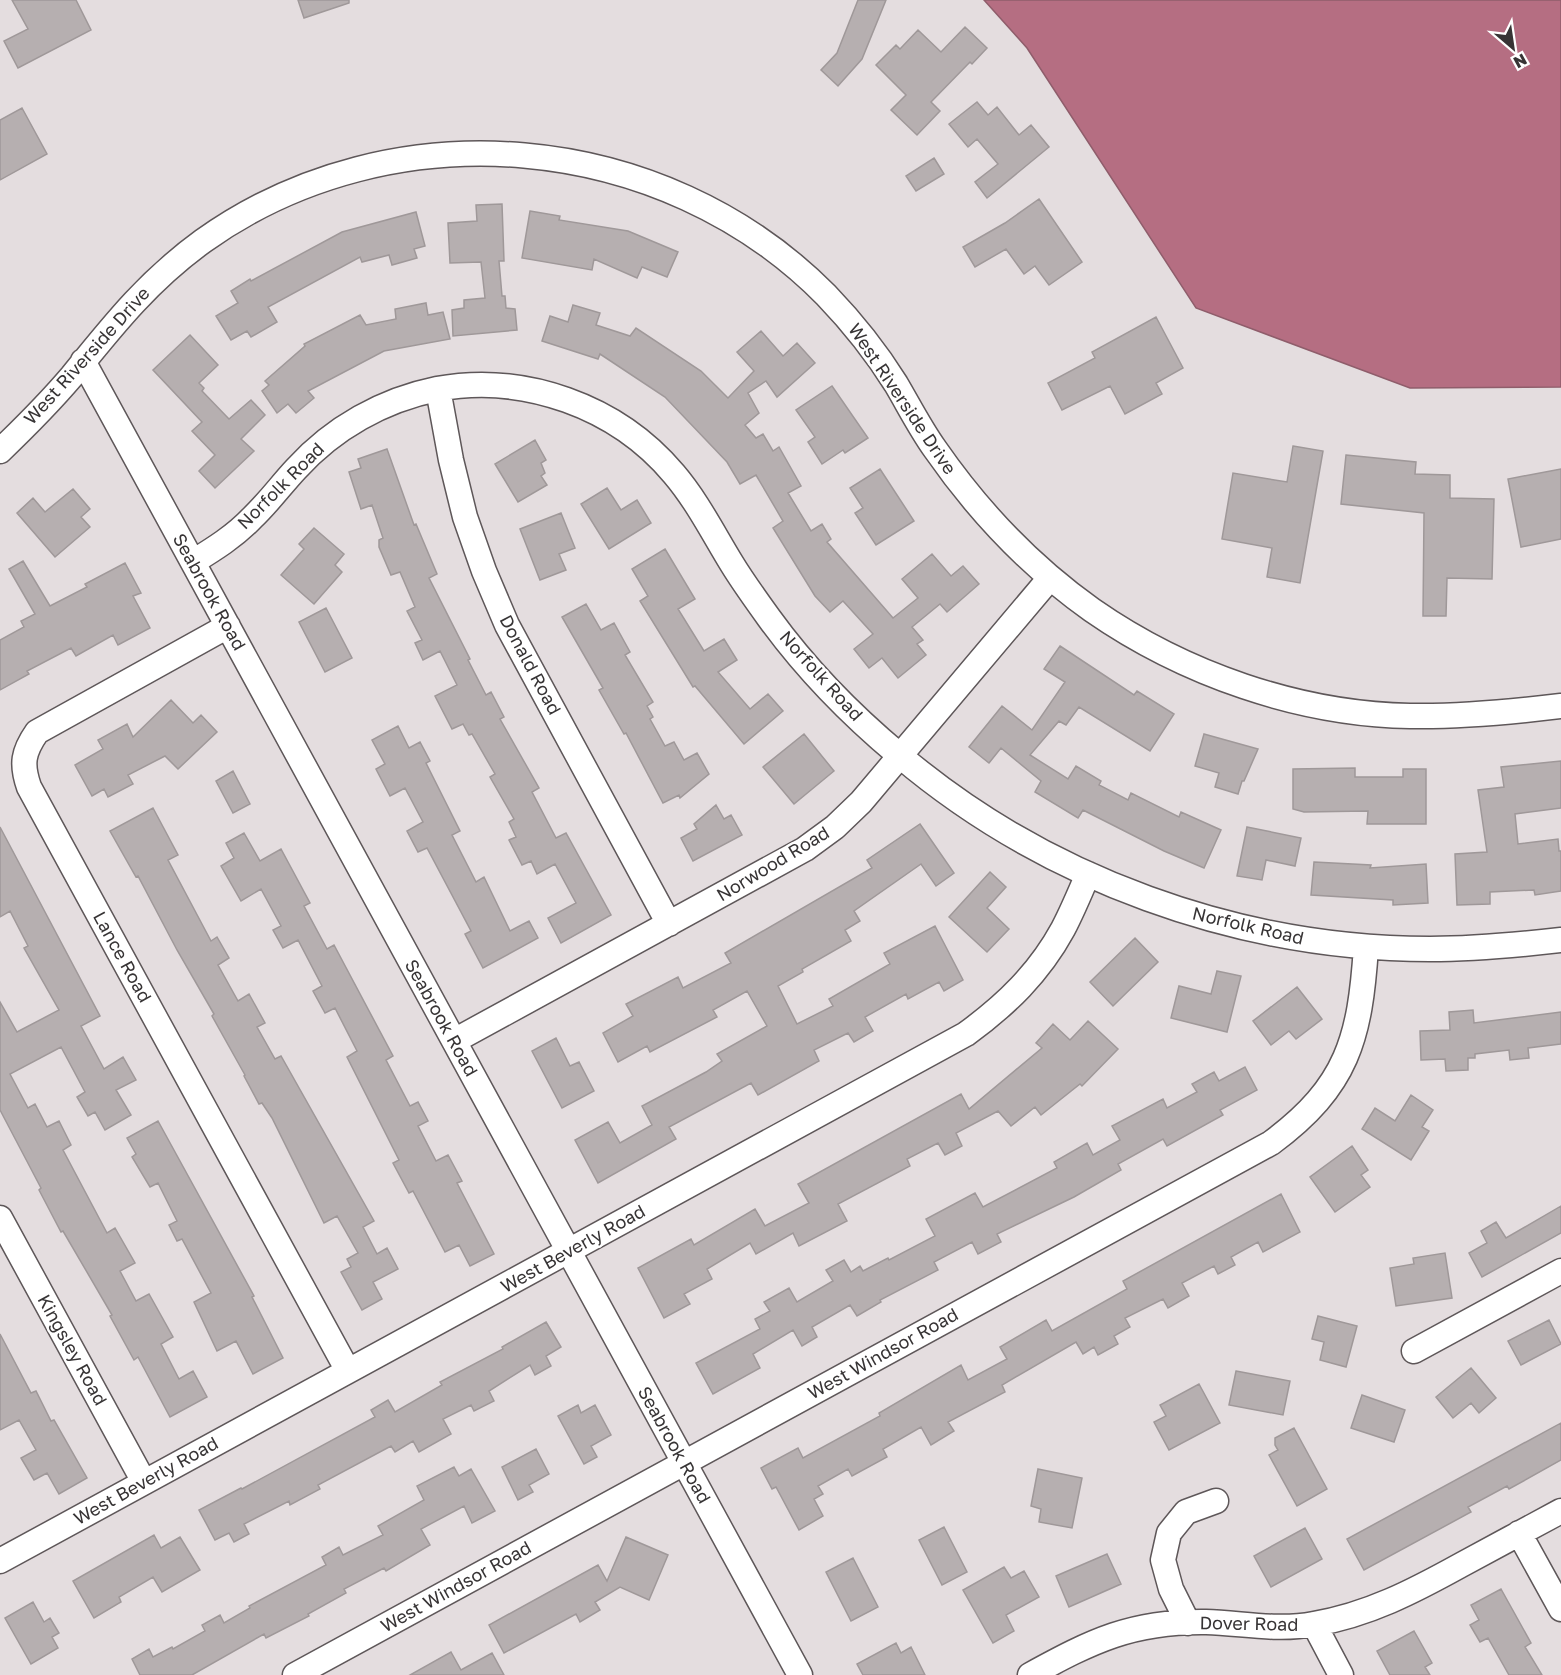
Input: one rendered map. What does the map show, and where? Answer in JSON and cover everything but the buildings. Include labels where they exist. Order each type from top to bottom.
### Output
[{"type":"street","name":"West Riverside Drive","points":[[0,451],[39,413],[125,310],[177,261],[235,220],[299,188],[384,162],[472,152],[526,154],[596,166],[630,175],[681,195],[743,228],[787,260],[821,291],[862,335],[893,379],[931,444],[992,523],[1050,578],[1100,615],[1167,654],[1214,675],[1270,694],[1309,704],[1367,713],[1467,716],[1561,706]]},
{"type":"street","name":"Seabrook Road","points":[[83,361],[800,1675]]},
{"type":"street","name":"Norfolk Road","points":[[193,562],[224,543],[251,520],[296,468],[321,445],[348,424],[378,408],[410,396],[438,389],[465,386],[499,386],[562,398],[594,411],[623,428],[650,449],[674,474],[694,501],[735,570],[771,621],[810,669],[900,756],[950,794],[1002,829],[1088,874],[1146,898],[1190,913],[1250,929],[1366,947],[1429,950],[1481,948],[1561,940]]},
{"type":"street","name":"Donald Road","points":[[438,389],[451,460],[465,517],[484,571],[507,625],[669,924]]},
{"type":"street","name":"Norwood Road","points":[[454,1041],[805,849],[835,827],[861,802],[1050,578]]},
{"type":"street","name":"Lance Road","points":[[228,626],[37,732],[28,744],[24,758],[24,773],[29,787],[348,1371]]},
{"type":"street","name":"West Beverly Road","points":[[0,1561],[976,1027],[1021,988],[1044,960],[1063,929],[1088,874]]},
{"type":"street","name":"West Windsor Road","points":[[295,1675],[1271,1143],[1295,1125],[1317,1103],[1348,1052],[1358,1023],[1366,947]]},
{"type":"street","name":"Kingsley Road","points":[[0,1218],[144,1482]]},
{"type":"street","points":[[1414,1351],[1561,1271]]},
{"type":"street","points":[[1188,1623],[1171,1589],[1163,1560],[1169,1533],[1186,1512],[1216,1501]]},
{"type":"street","name":"Dover Road","points":[[1030,1675],[1070,1666],[1093,1642],[1125,1630],[1155,1624],[1207,1622],[1265,1628],[1314,1624],[1352,1616],[1403,1596],[1561,1510]]},
{"type":"street","points":[[1519,1533],[1561,1609]]},
{"type":"street","points":[[1314,1624],[1341,1675]]},
{"type":"shaded area","points":[[984,0],[1561,0],[1561,387],[1410,388],[1196,308],[1027,48]]}]
